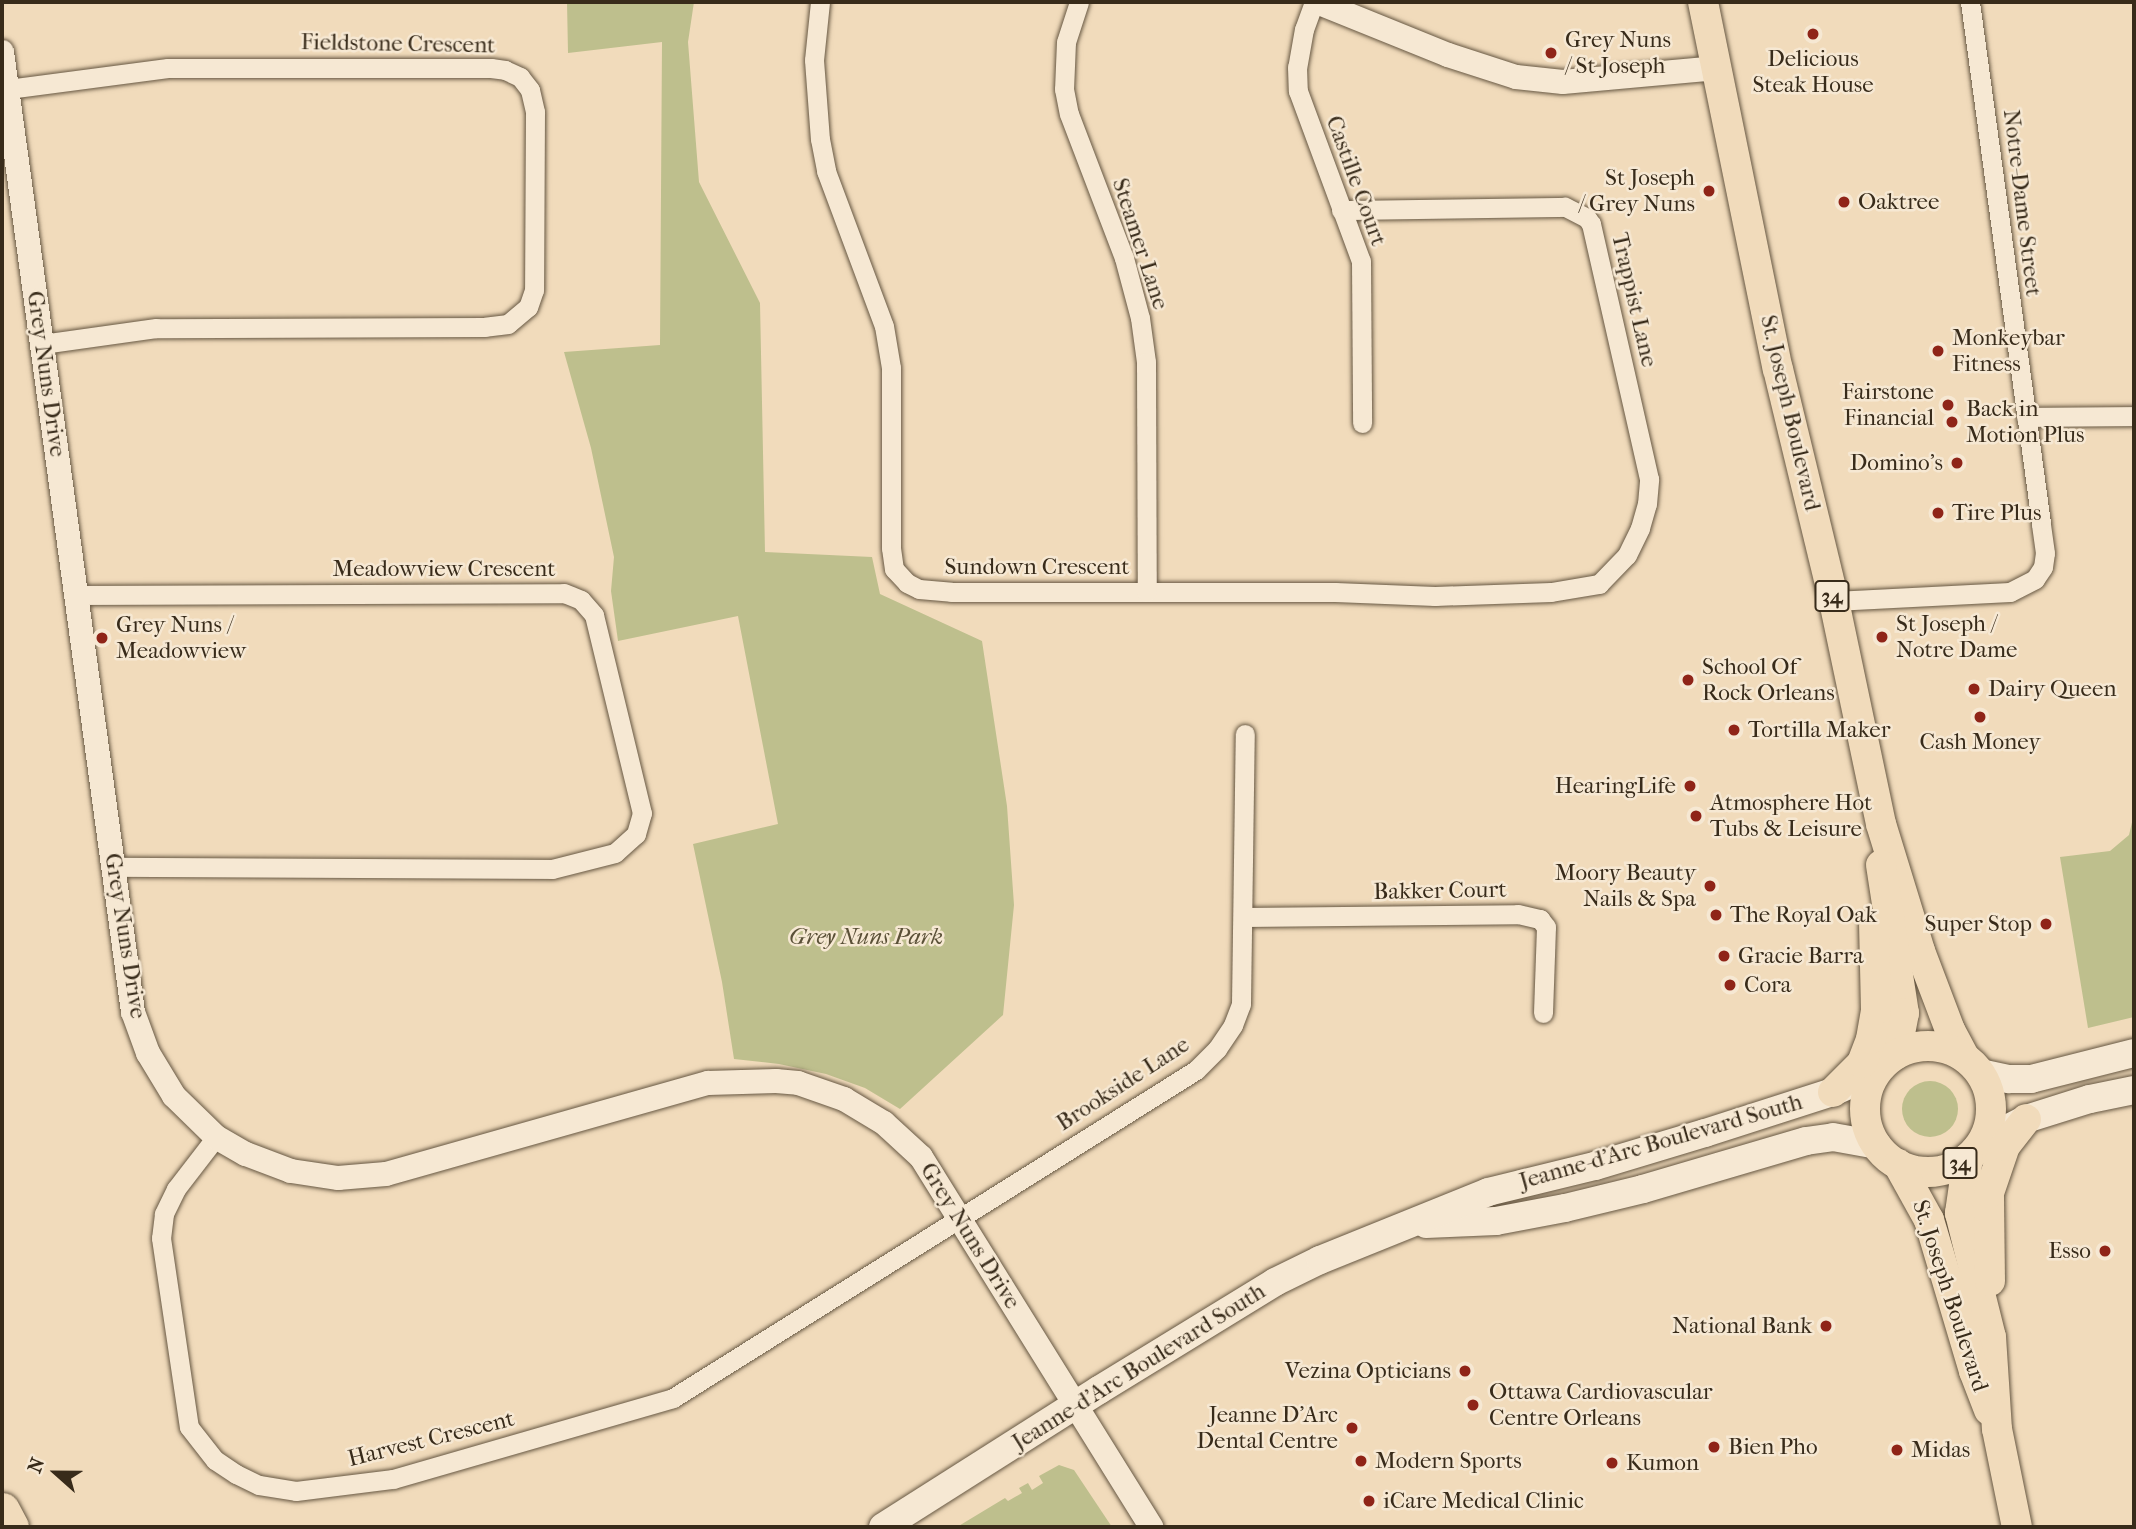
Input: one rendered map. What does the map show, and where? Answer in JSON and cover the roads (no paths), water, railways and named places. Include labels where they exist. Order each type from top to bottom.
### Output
[{"type":"highway","points":[[2,1510],[11,1527]]},
{"type":"main road","name":"St. Joseph Boulevard","points":[[1703,2],[1778,369],[1834,601],[1881,824],[1920,951],[1950,1030],[1972,1064]]},
{"type":"main road","name":"St. Joseph Boulevard","points":[[1881,824],[1882,880],[1904,1013],[1886,1063]]},
{"type":"main road","points":[[1833,1092],[1862,1062],[1871,1040],[1876,990],[1874,931],[1882,880]]},
{"type":"main road","points":[[1886,1063],[1912,1047],[1930,1045],[1948,1048],[1972,1064],[2009,1079],[2031,1079],[2134,1054]]},
{"type":"main road","name":"34","points":[[1886,1063],[1868,1090],[1865,1109],[1868,1128],[1888,1155],[1916,1171],[1934,1172],[1952,1168],[1975,1150],[1989,1126],[1992,1107],[1989,1089],[1972,1064]]},
{"type":"main road","name":"Jeanne-d'Arc Boulevard South","points":[[883,1527],[1275,1282],[1404,1225],[1488,1192],[1595,1166],[1833,1092],[1886,1063]]},
{"type":"main road","points":[[1975,1150],[2026,1119],[2134,1090]]},
{"type":"main road","points":[[1991,1337],[1989,1193],[2004,1146],[2026,1119]]},
{"type":"main road","name":"Jeanne-d'Arc Boulevard South","points":[[1404,1225],[1496,1221],[1565,1208],[1655,1186],[1806,1141],[1833,1137],[1888,1155]]},
{"type":"main road","name":"St. Joseph Boulevard","points":[[1975,1150],[1960,1213],[1991,1337],[1997,1429],[2017,1527]]},
{"type":"main road","name":"St. Joseph Boulevard","points":[[1888,1155],[1928,1220],[1974,1371],[1997,1429]]},
{"type":"street","name":"Sundown Crescent","points":[[820,2],[814,60],[820,139],[826,171],[884,326],[888,347],[891,548],[894,569],[907,583],[935,592],[1435,596],[1551,592],[1599,584]]},
{"type":"street","name":"Steamer Lane","points":[[1079,2],[1066,42],[1064,89],[1069,114],[1124,258],[1140,318],[1146,362],[1147,592]]},
{"type":"street","points":[[1316,2],[1460,59],[1516,77],[1563,82],[1717,68]]},
{"type":"street","name":"Castille Court","points":[[1316,2],[1304,29],[1299,54],[1298,91],[1361,261],[1362,423]]},
{"type":"street","name":"Notre-Dame Street","points":[[1834,601],[2010,592],[2035,579],[2043,567],[2045,553],[1970,2]]},
{"type":"street","name":"Grey Nuns Drive","points":[[2,52],[133,1012],[148,1053],[174,1096],[216,1137],[246,1154],[291,1171],[314,1176],[363,1177],[386,1174],[708,1083],[749,1079],[798,1083],[844,1099],[884,1123],[921,1157],[1151,1527]]},
{"type":"street","name":"Fieldstone Crescent","points":[[8,89],[168,68],[491,68],[505,69],[520,77],[530,90],[535,112],[534,290],[528,307],[508,324],[485,327],[156,328],[42,344]]},
{"type":"street","name":"Trappist Lane","points":[[1341,210],[1565,207],[1587,218],[1649,479],[1647,504],[1636,537],[1627,555],[1599,584]]},
{"type":"street","points":[[2026,417],[2134,416]]},
{"type":"street","name":"Meadowview Crescent","points":[[75,594],[564,593],[582,600],[594,615],[642,813],[636,834],[615,853],[552,869],[114,867]]},
{"type":"street","name":"Brookside Lane","points":[[961,1218],[1196,1070],[1217,1049],[1233,1025],[1241,1004],[1245,734]]},
{"type":"street","name":"Bakker Court","points":[[1244,917],[1518,914],[1540,919],[1546,927],[1543,1013]]},
{"type":"street","name":"Harvest Crescent","points":[[216,1137],[176,1189],[164,1214],[161,1238],[185,1416],[194,1437],[215,1460],[259,1485],[277,1490],[345,1487],[393,1479],[673,1398],[961,1218]]},
{"type":"place","name":"Delicious Steak House","points":[[1813,34]]},
{"type":"place","name":"Grey Nuns / St Joseph","points":[[1551,53]]},
{"type":"place","name":"St Joseph / Grey Nuns","points":[[1709,191]]},
{"type":"place","name":"Oaktree","points":[[1844,202]]},
{"type":"place","name":"Monkeybar Fitness","points":[[1938,351]]},
{"type":"place","name":"Fairstone Financial","points":[[1948,405]]},
{"type":"place","name":"Back in Motion Plus","points":[[1952,422]]},
{"type":"place","name":"Domino's","points":[[1957,463]]},
{"type":"place","name":"Tire Plus","points":[[1938,513]]},
{"type":"place","name":"St Joseph / Notre Dame","points":[[1882,637]]},
{"type":"place","name":"Grey Nuns / Meadowview","points":[[102,638]]},
{"type":"place","name":"School Of Rock Orleans","points":[[1688,680]]},
{"type":"place","name":"Dairy Queen","points":[[1974,689]]},
{"type":"place","name":"Cash Money","points":[[1980,717]]},
{"type":"place","name":"Tortilla Maker","points":[[1734,730]]},
{"type":"place","name":"HearingLife","points":[[1690,786]]},
{"type":"place","name":"Atmosphere Hot Tubs & Leisure","points":[[1696,816]]},
{"type":"place","name":"Moory Beauty Nails & Spa","points":[[1710,886]]},
{"type":"place","name":"The Royal Oak","points":[[1716,915]]},
{"type":"place","name":"Super Stop","points":[[2046,924]]},
{"type":"place","name":"Gracie Barra","points":[[1724,956]]},
{"type":"place","name":"Cora","points":[[1730,985]]},
{"type":"place","name":"Esso","points":[[2105,1251]]},
{"type":"place","name":"National Bank","points":[[1826,1326]]},
{"type":"place","name":"Vezina Opticians","points":[[1465,1371]]},
{"type":"place","name":"Ottawa Cardiovascular Centre Orleans","points":[[1473,1405]]},
{"type":"place","name":"Jeanne D'Arc Dental Centre","points":[[1352,1428]]},
{"type":"place","name":"Bien Pho","points":[[1714,1447]]},
{"type":"place","name":"Midas","points":[[1897,1450]]},
{"type":"place","name":"Modern Sports","points":[[1361,1461]]},
{"type":"place","name":"Kumon","points":[[1612,1463]]},
{"type":"place","name":"iCare Medical Clinic","points":[[1369,1501]]},
{"type":"park label","name":"Grey Nuns Park","points":[[866,937]]}]
